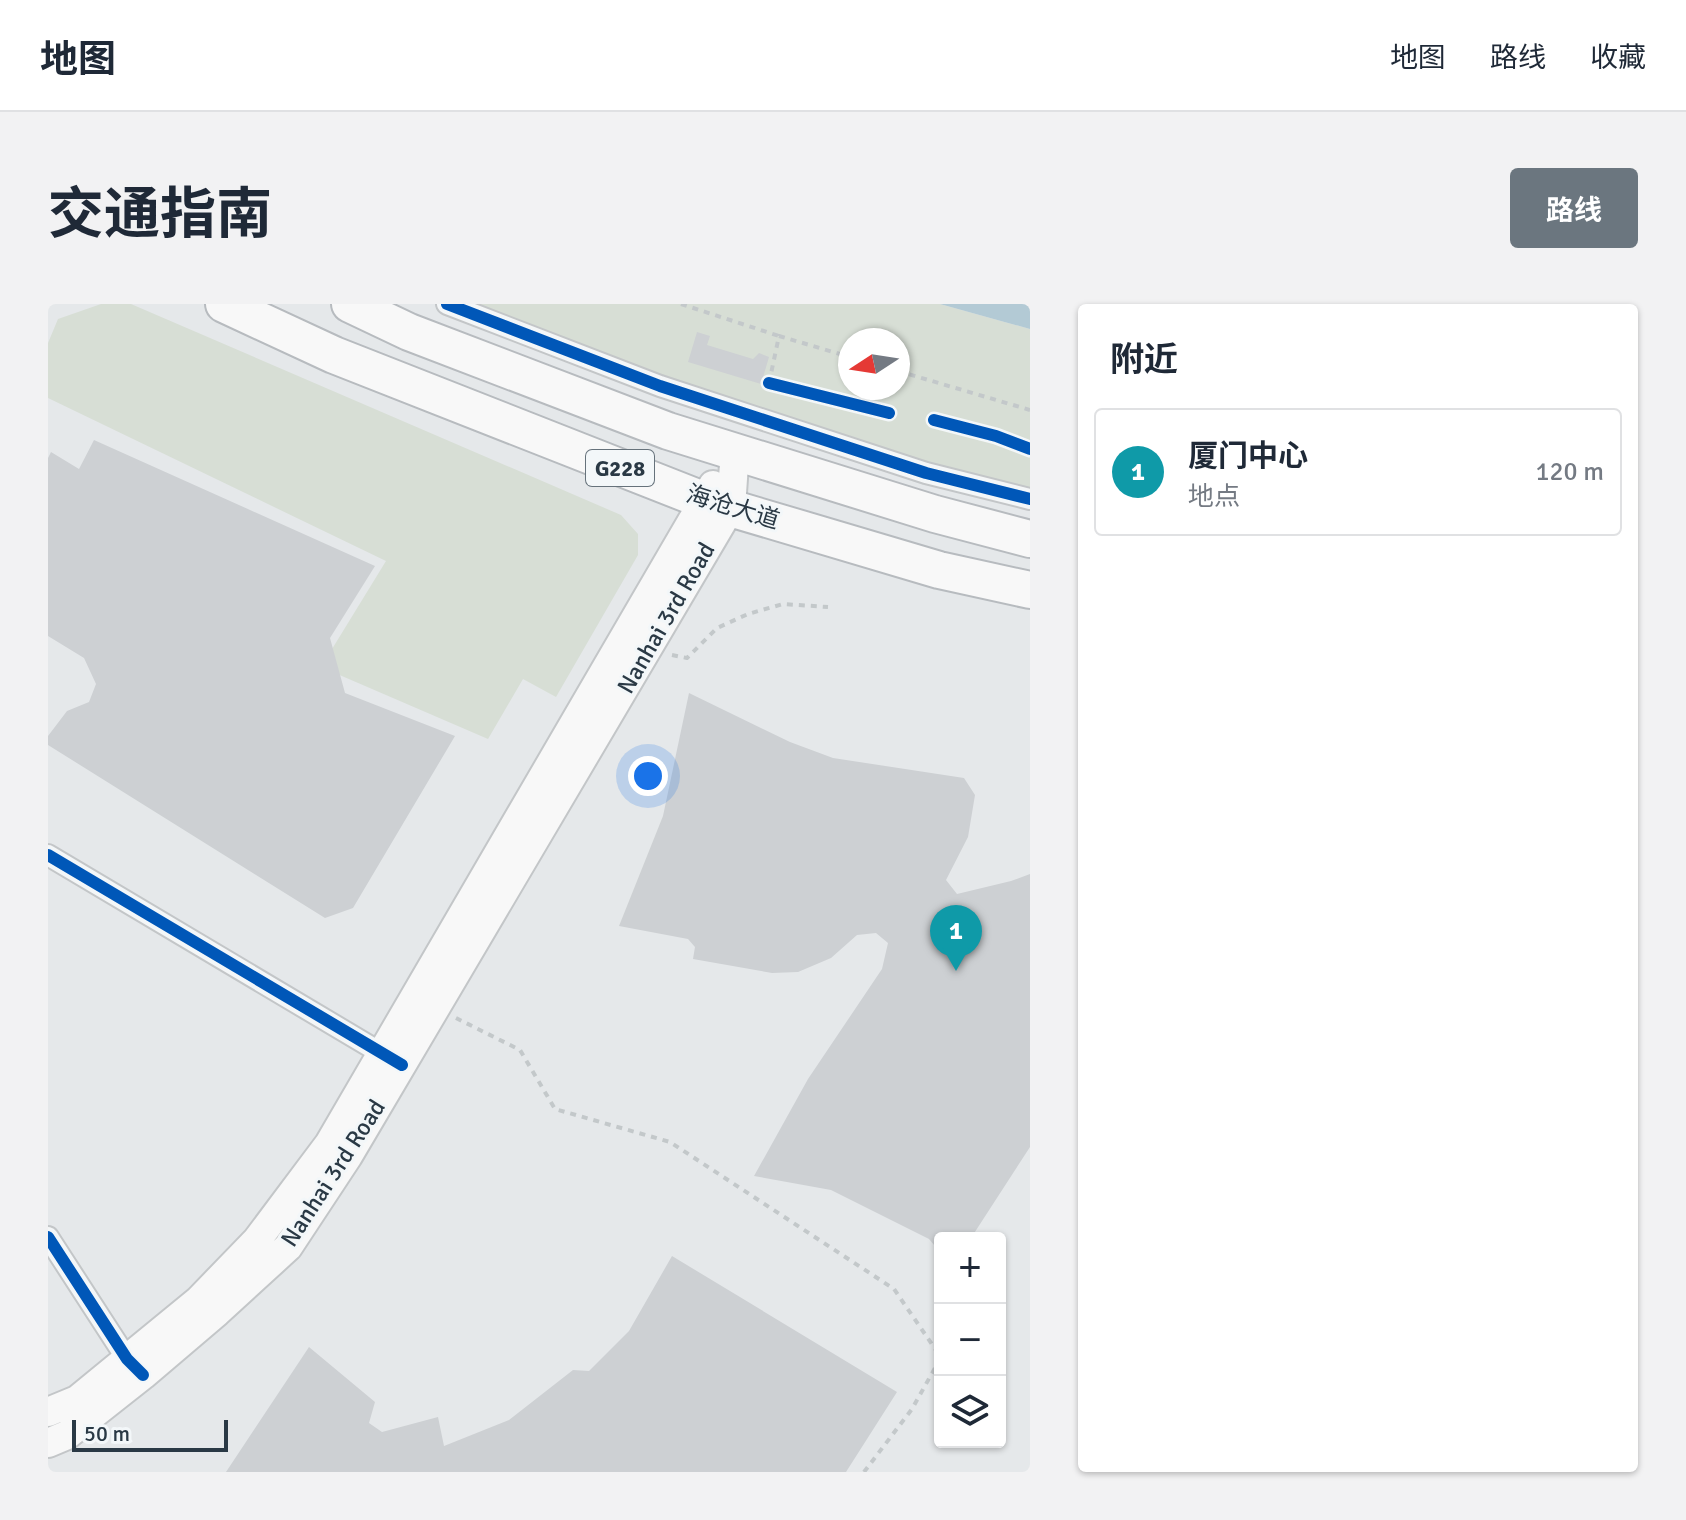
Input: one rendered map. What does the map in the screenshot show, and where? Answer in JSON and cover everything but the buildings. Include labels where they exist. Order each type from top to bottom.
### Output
[{"type":"highway","name":"海沧大道","points":[[224,304],[334,355],[717,503],[939,570],[1030,590]]},
{"type":"highway","name":"G228","points":[[350,304],[409,332],[653,425],[935,514],[1030,539]]},
{"type":"main road","name":"Nanhai 3rd Road","points":[[48,1443],[67,1435],[257,1240],[392,1059],[436,1008],[717,503],[735,450]]},
{"type":"main road","name":"Nanhai 3rd Road","points":[[392,1059],[717,503]]},
{"type":"main road","name":"Nanhai 3rd Road","points":[[48,1412],[77,1400],[135,1367]]},
{"type":"street","points":[[447,304],[660,386],[926,473],[1030,499]]},
{"type":"street","points":[[48,855],[392,1059]]},
{"type":"street","points":[[48,1237],[135,1367]]},
{"type":"path","points":[[681,304],[838,353]]},
{"type":"path","points":[[769,383],[779,336]]},
{"type":"path","points":[[910,375],[1030,410]]},
{"type":"path","points":[[687,658],[717,628],[748,614],[783,604],[828,607]]},
{"type":"path","points":[[436,1008],[520,1050],[555,1109],[670,1142],[894,1289],[934,1348]]},
{"type":"path","points":[[864,1472],[912,1409],[934,1368]]},
{"type":"shaded area","points":[[101,304],[131,304],[621,515],[638,534],[638,555],[556,697],[523,679],[488,739],[321,667],[386,561],[48,398],[48,343],[58,319]]},
{"type":"shaded area","points":[[435,304],[940,304],[1030,329],[1030,494],[662,397]]},
{"type":"water","points":[[940,304],[1030,304],[1030,329]]},
{"type":"cycle path","points":[[447,304],[660,386],[926,473],[1030,499]]},
{"type":"cycle path","points":[[769,383],[889,413]]},
{"type":"cycle path","points":[[934,420],[996,436],[1030,449]]},
{"type":"cycle path","points":[[48,855],[402,1065]]},
{"type":"cycle path","points":[[48,1237],[127,1359],[143,1375]]},
{"type":"place","name":"厦门中心","points":[[956,971]]}]
